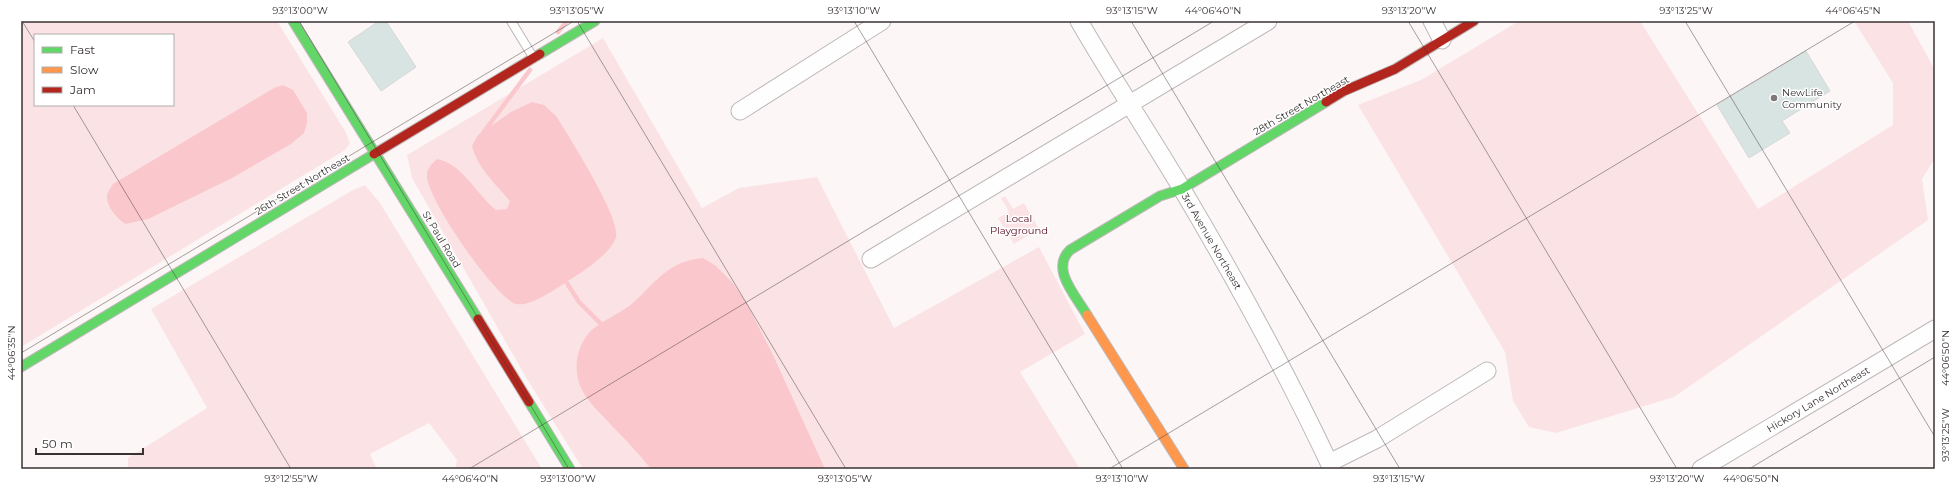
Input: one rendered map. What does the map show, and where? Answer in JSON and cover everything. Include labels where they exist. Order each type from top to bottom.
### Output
[{"type":"street","name":"St Paul Road","points":[[294,21],[570,469]]},
{"type":"street","name":"26th Street Northeast","points":[[21,367],[595,21]]},
{"type":"street","points":[[740,111],[882,21]]},
{"type":"street","points":[[871,259],[1268,21]]},
{"type":"street","points":[[1432,21],[1442,40]]},
{"type":"street","name":"28th Street Northeast","points":[[1184,469],[1066,281],[1060,263],[1064,253],[1075,245],[1160,196],[1182,189],[1344,91],[1395,69],[1474,21]]},
{"type":"street","name":"3rd Avenue Northeast","points":[[1085,23],[1130,104],[1182,189],[1241,291],[1291,385],[1330,466]]},
{"type":"street","name":"Hickory Lane Northeast","points":[[1701,469],[1935,329]]},
{"type":"street","points":[[1330,466],[1377,439],[1487,370]]},
{"type":"lane","points":[[511,21],[534,58]]},
{"type":"green space","points":[[21,21],[277,21],[345,131],[350,143],[345,150],[21,347]]},
{"type":"green space","points":[[1519,21],[1640,21],[1758,209],[1893,125],[1893,83],[1854,21],[1908,21],[1935,70],[1935,158],[1922,179],[1928,220],[1674,397],[1556,433],[1529,427],[1513,401],[1505,352],[1358,105],[1421,80]]},
{"type":"green space","points":[[603,38],[702,208],[739,188],[817,177],[894,328],[1039,247],[1085,334],[1020,372],[1080,469],[583,469],[527,379],[412,178],[407,155]]},
{"type":"green space","points":[[365,185],[380,203],[542,469],[455,469],[457,460],[429,423],[370,454],[377,469],[128,469],[128,458],[207,408],[151,309],[353,190]]},
{"type":"green space","name":"Local Playground","points":[[1005,196],[1013,209],[1024,203],[1039,229],[1014,244],[998,218],[1009,212],[1001,198]]},
{"type":"shaded area","points":[[283,85],[293,90],[307,113],[307,123],[304,133],[291,144],[232,178],[148,219],[126,224],[119,219],[110,208],[107,195],[113,184],[274,88]]},
{"type":"shaded area","points":[[532,102],[544,105],[556,116],[582,158],[602,195],[615,227],[616,237],[608,250],[581,273],[550,293],[536,300],[529,303],[516,304],[506,298],[493,284],[462,245],[437,202],[429,185],[427,174],[429,167],[437,159],[446,162],[462,173],[496,210],[507,209],[510,201],[478,162],[472,146],[478,135],[511,112]]},
{"type":"shaded area","points":[[703,258],[716,266],[732,282],[746,302],[773,355],[825,469],[651,469],[587,399],[581,388],[577,374],[577,360],[578,353],[588,334],[597,326],[633,303],[656,280],[672,268],[681,263]]},
{"type":"building","points":[[379,21],[386,21],[416,67],[381,91],[348,42]]},
{"type":"building","name":"NewLife Community","points":[[1806,51],[1830,91],[1782,121],[1790,133],[1749,158],[1717,105]]},
{"type":"waterway","points":[[558,32],[567,21]]},
{"type":"waterway","points":[[483,133],[530,70]]},
{"type":"waterway","points":[[563,277],[579,302],[605,328]]},
{"type":"traffic: fast","points":[[293,21],[478,319]]},
{"type":"traffic: fast","points":[[540,54],[595,21]]},
{"type":"traffic: fast","points":[[1087,315],[1072,291],[1064,274],[1063,266],[1065,257],[1070,250],[1160,196],[1182,189],[1326,102]]},
{"type":"traffic: fast","points":[[21,367],[374,154]]},
{"type":"traffic: fast","points":[[529,402],[570,469]]},
{"type":"traffic: slow","points":[[1087,315],[1184,469]]},
{"type":"traffic: jam","points":[[1326,102],[1344,91],[1395,69],[1474,21]]},
{"type":"traffic: jam","points":[[374,154],[540,54]]},
{"type":"traffic: jam","points":[[478,319],[529,402]]},
{"type":"place","name":"NewLife Community","points":[[1774,98]]}]
